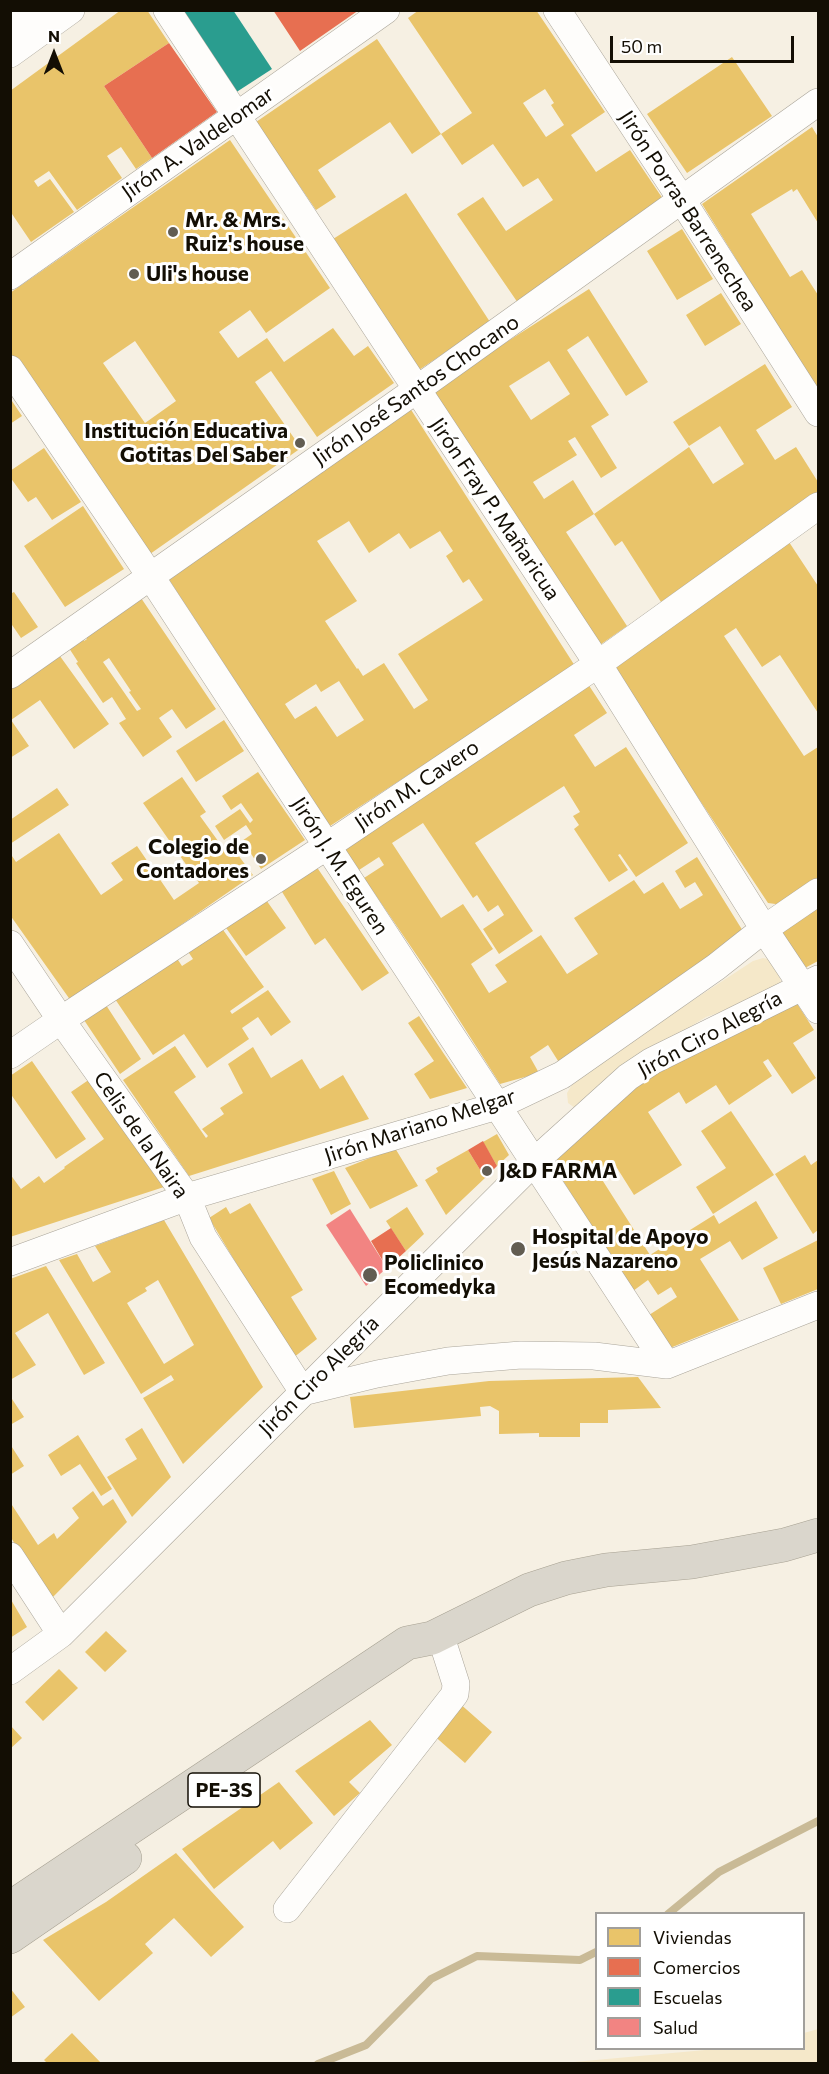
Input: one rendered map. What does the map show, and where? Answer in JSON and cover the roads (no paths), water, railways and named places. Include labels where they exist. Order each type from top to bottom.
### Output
[{"type":"highway","name":"PE-3S","points":[[10,1936],[127,1843],[407,1643],[436,1636],[529,1590],[566,1578],[606,1570],[692,1562],[784,1545],[819,1535]]},
{"type":"highway","name":"PE-3S","points":[[10,1908],[127,1843]]},
{"type":"street","points":[[10,26],[32,10]]},
{"type":"street","points":[[10,54],[72,10]]},
{"type":"street","name":"Jirón Fray P. Mañaricua","points":[[167,10],[598,664],[764,929],[810,982],[819,1010]]},
{"type":"street","name":"Jirón A. Valdelomar","points":[[10,276],[386,10]]},
{"type":"street","name":"Jirón Porras Barrenechea","points":[[557,10],[819,413]]},
{"type":"street","name":"Jirón José Santos Chocano","points":[[10,675],[152,577],[819,102]]},
{"type":"street","name":"Jirón J. M. Eguren","points":[[10,369],[152,577],[667,1365]]},
{"type":"street","name":"Jirón M. Cavero","points":[[10,1055],[598,664],[819,506]]},
{"type":"street","name":"Jirón Mariano Melgar","points":[[10,1262],[187,1197],[497,1106],[561,1075],[819,892]]},
{"type":"street","name":"Celis de la Naira","points":[[10,944],[60,1020],[187,1197],[203,1237],[303,1392]]},
{"type":"street","name":"Jirón Ciro Alegría","points":[[10,1671],[60,1635],[534,1162],[636,1072],[810,982]]},
{"type":"street","points":[[303,1392],[377,1374],[448,1361],[521,1355],[594,1356],[667,1365],[819,1305]]},
{"type":"street","points":[[10,1556],[60,1635]]},
{"type":"street","points":[[287,1908],[454,1694],[456,1684],[436,1636]]},
{"type":"waterway","points":[[670,1912],[719,1872],[818,1821]]},
{"type":"waterway","points":[[318,2064],[366,2045],[431,1979],[477,1956],[580,1960],[595,1952]]},
{"type":"place","name":"Mr. & Mrs. Ruiz's house","points":[[173,232]]},
{"type":"place","name":"Uli's house","points":[[134,274]]},
{"type":"place","name":"Institución Educativa Gotitas Del Saber","points":[[300,443]]},
{"type":"place","name":"Colegio de Contadores","points":[[261,859]]},
{"type":"place","name":"J&D FARMA","points":[[487,1171]]},
{"type":"place","name":"Hospital de Apoyo Jesús Nazareno","points":[[518,1249]]},
{"type":"place","name":"Policlinico Ecomedyka","points":[[370,1275]]}]
